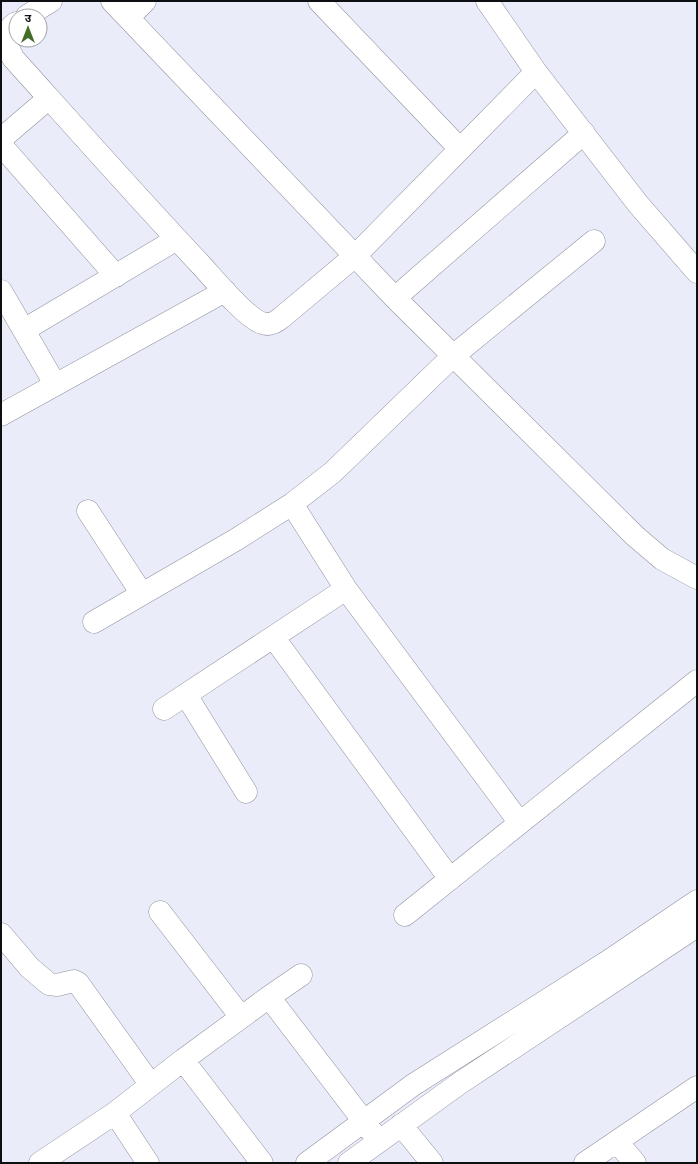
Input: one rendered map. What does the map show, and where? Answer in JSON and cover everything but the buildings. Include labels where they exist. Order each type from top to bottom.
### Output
[{"type":"street","points":[[40,8],[51,1]]},
{"type":"street","points":[[112,1],[395,298],[635,536],[662,559],[697,578]]},
{"type":"street","points":[[128,18],[145,1]]},
{"type":"street","points":[[319,1],[460,149]]},
{"type":"street","points":[[487,1],[536,72],[638,204],[697,272]]},
{"type":"street","points":[[8,32],[6,44],[13,58],[225,291],[252,317],[262,324],[273,323],[281,318],[355,256],[536,72]]},
{"type":"street","points":[[1,138],[49,98]]},
{"type":"street","points":[[395,298],[584,133]]},
{"type":"street","points":[[1,145],[116,276]]},
{"type":"street","points":[[24,330],[177,239]]},
{"type":"street","points":[[94,622],[236,539],[292,504],[333,472],[453,356],[594,241]]},
{"type":"street","points":[[1,291],[55,384]]},
{"type":"street","points":[[1,415],[225,291]]},
{"type":"street","points":[[292,504],[346,589],[520,823]]},
{"type":"street","points":[[88,511],[142,594]]},
{"type":"street","points":[[164,709],[274,638],[346,589]]},
{"type":"street","points":[[274,638],[450,879]]},
{"type":"street","points":[[406,915],[697,681]]},
{"type":"street","points":[[186,695],[246,792]]},
{"type":"street","points":[[307,1163],[437,1070],[607,962],[697,901]]},
{"type":"street","points":[[160,912],[240,1017]]},
{"type":"street","points":[[349,1163],[460,1083],[697,926]]},
{"type":"street","points":[[1,934],[30,968],[49,984],[56,985],[74,981],[78,983],[151,1085]]},
{"type":"street","points":[[40,1163],[115,1112],[240,1017],[301,975]]},
{"type":"street","points":[[268,997],[378,1141]]},
{"type":"street","points":[[183,1060],[262,1163]]},
{"type":"street","points":[[585,1163],[697,1087]]},
{"type":"street","points":[[115,1112],[148,1163]]},
{"type":"street","points":[[401,1125],[432,1163]]},
{"type":"street","points":[[617,1142],[636,1163]]}]
